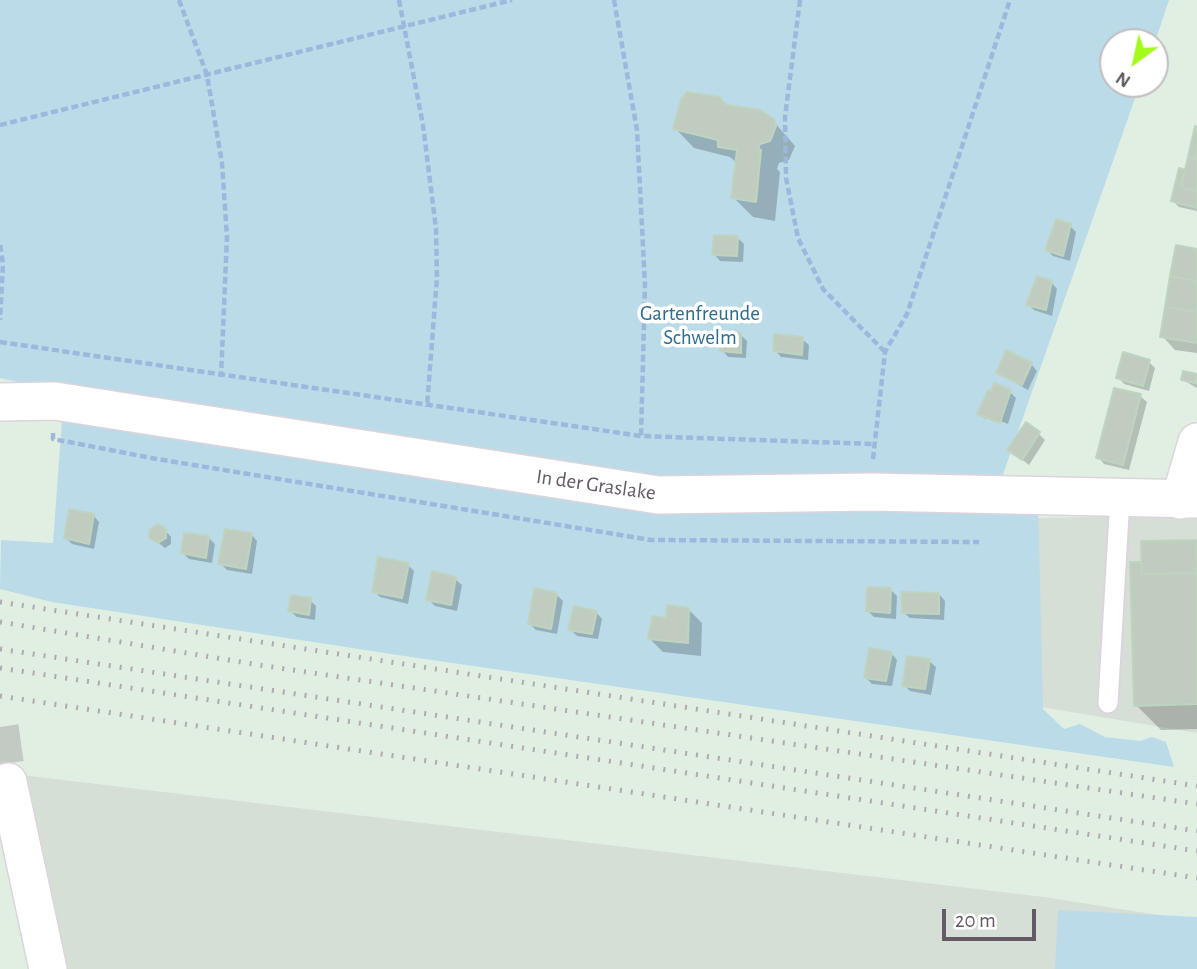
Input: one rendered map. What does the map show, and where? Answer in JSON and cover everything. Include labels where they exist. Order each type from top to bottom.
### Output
[{"type":"street","name":"In der Graslake","points":[[0,402],[55,401],[659,495],[873,492],[1189,499]]},
{"type":"street","points":[[1189,499],[1197,442]]},
{"type":"street","points":[[8,782],[48,969]]},
{"type":"lane","points":[[1108,703],[1120,498]]},
{"type":"path","points":[[179,0],[207,75],[222,163],[227,237],[221,377]]},
{"type":"path","points":[[399,0],[423,125],[436,229],[437,277],[427,407]]},
{"type":"path","points":[[0,125],[512,0]]},
{"type":"path","points":[[614,0],[637,130],[645,285],[641,436]]},
{"type":"path","points":[[800,0],[785,117],[786,178],[798,238],[823,289],[885,352]]},
{"type":"path","points":[[873,492],[873,444],[885,352],[907,314],[1010,0]]},
{"type":"path","points":[[0,245],[0,320]]},
{"type":"path","points":[[0,342],[221,377],[641,436],[873,444]]},
{"type":"shaded area","points":[[1197,515],[1197,733],[1041,707],[1036,518]]},
{"type":"shaded area","points":[[13,774],[1044,897],[1197,921],[1197,969],[58,969]]},
{"type":"green space","name":"Gartenfreunde Schwelm","points":[[0,0],[1169,0],[1160,28],[1099,28],[1099,98],[1135,98],[993,503],[1038,500],[1043,709],[1064,729],[1080,724],[1105,737],[1140,741],[1152,737],[1166,742],[1174,767],[411,657],[52,602],[0,589],[1,540],[53,543],[64,392],[0,378]]},
{"type":"green space","points":[[1058,910],[1197,917],[1197,969],[1055,969]]},
{"type":"building","points":[[687,92],[720,97],[723,104],[760,110],[774,119],[776,126],[770,141],[760,144],[758,150],[761,150],[756,202],[731,198],[737,150],[718,147],[718,140],[673,129],[681,99]]},
{"type":"building","points":[[1195,126],[1197,127],[1197,159],[1188,157]]},
{"type":"building","points":[[1188,157],[1197,159],[1197,191],[1181,187]]},
{"type":"building","points":[[1179,168],[1185,170],[1181,187],[1197,191],[1197,208],[1171,201]]},
{"type":"building","points":[[1056,219],[1071,224],[1063,256],[1045,250]]},
{"type":"building","points":[[714,235],[738,236],[737,256],[712,255]]},
{"type":"building","points":[[1176,245],[1197,249],[1197,281],[1170,276]]},
{"type":"building","points":[[1037,276],[1052,281],[1046,310],[1026,305]]},
{"type":"building","points":[[1170,276],[1197,281],[1197,312],[1165,307]]},
{"type":"building","points":[[1165,307],[1197,312],[1197,343],[1160,337]]},
{"type":"building","points":[[721,333],[741,333],[741,353],[720,351]]},
{"type":"building","points":[[774,334],[803,337],[802,355],[773,351]]},
{"type":"building","points":[[1006,350],[1032,363],[1022,385],[996,373]]},
{"type":"building","points":[[1123,352],[1150,360],[1143,386],[1116,378]]},
{"type":"building","points":[[1183,371],[1197,374],[1195,383],[1181,380]]},
{"type":"building","points":[[994,383],[1011,390],[1000,423],[977,414]]},
{"type":"building","points":[[1114,388],[1141,394],[1123,465],[1096,458]]},
{"type":"building","points":[[1026,422],[1040,432],[1022,460],[1007,450]]},
{"type":"building","points":[[69,509],[94,514],[89,544],[64,538]]},
{"type":"building","points":[[158,524],[166,529],[166,538],[158,543],[149,538],[150,529]]},
{"type":"building","points":[[225,529],[252,533],[246,569],[218,564]]},
{"type":"building","points":[[184,533],[209,536],[206,558],[181,553]]},
{"type":"building","points":[[1196,540],[1197,573],[1142,574],[1141,541]]},
{"type":"building","points":[[378,557],[409,563],[402,598],[372,592]]},
{"type":"building","points":[[1130,562],[1142,562],[1142,574],[1197,573],[1197,704],[1134,706]]},
{"type":"building","points":[[432,571],[456,577],[451,605],[426,600]]},
{"type":"building","points":[[867,587],[891,588],[890,613],[866,611]]},
{"type":"building","points":[[534,588],[557,593],[551,629],[528,624]]},
{"type":"building","points":[[901,592],[939,593],[939,614],[902,613]]},
{"type":"building","points":[[291,595],[311,598],[309,615],[288,611]]},
{"type":"building","points":[[667,605],[689,608],[688,643],[648,639],[652,616],[666,618]]},
{"type":"building","points":[[574,606],[597,611],[592,634],[568,630]]},
{"type":"building","points":[[869,648],[892,652],[886,681],[864,678]]},
{"type":"building","points":[[907,656],[930,659],[925,689],[902,686]]},
{"type":"tunnel","points":[[0,727],[8,782]]},
{"type":"railway","points":[[0,602],[1197,786]]},
{"type":"railway","points":[[0,622],[259,665],[1197,804]]},
{"type":"railway","points":[[0,649],[1197,831]]},
{"type":"railway","points":[[0,668],[1197,851]]},
{"type":"railway","points":[[0,696],[1197,878]]}]
